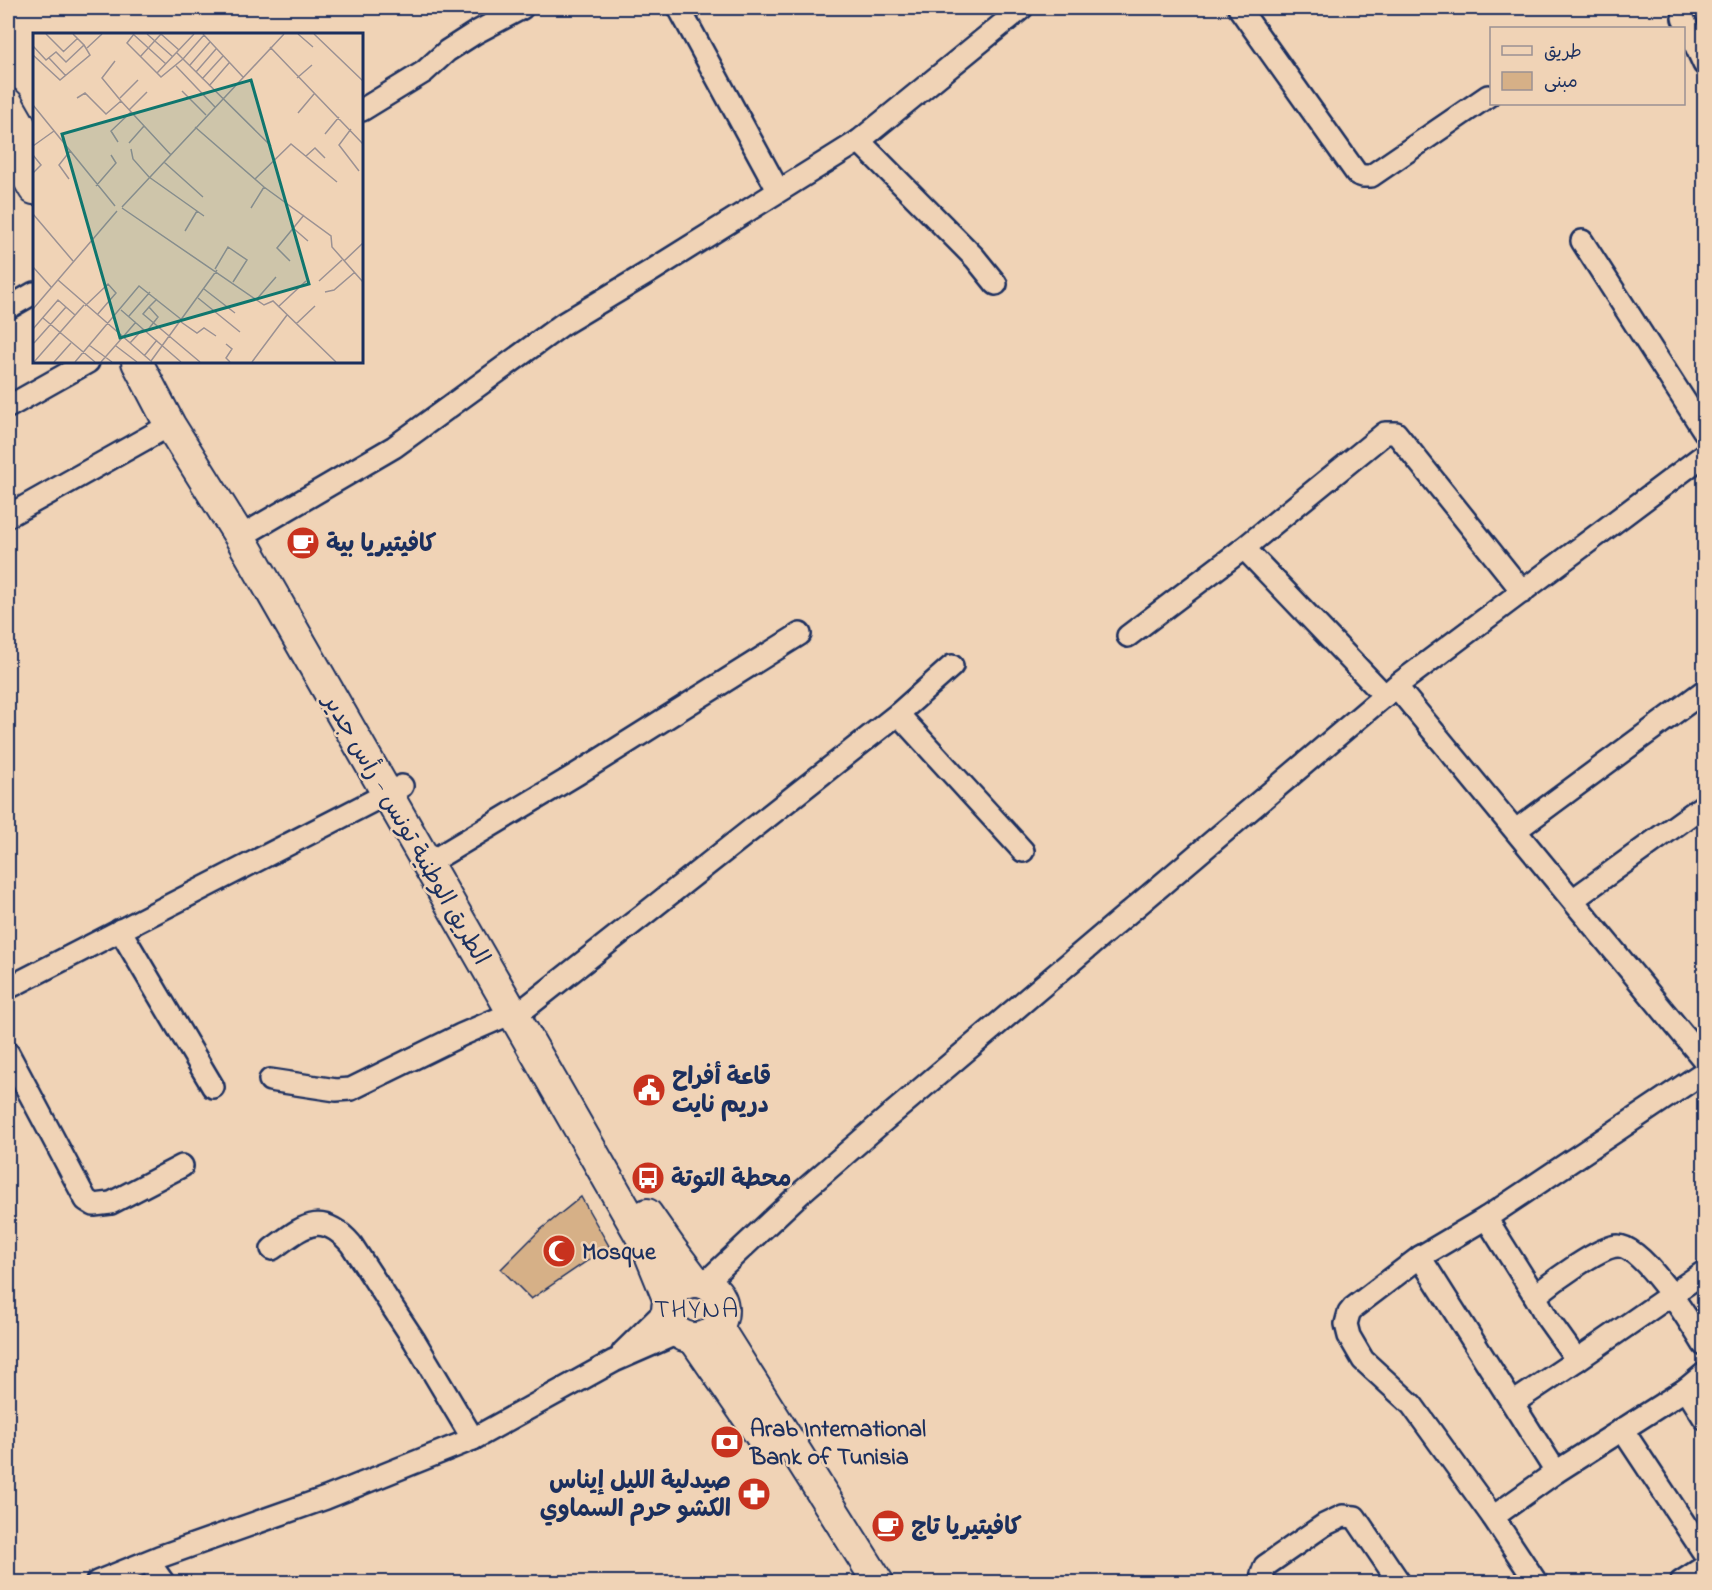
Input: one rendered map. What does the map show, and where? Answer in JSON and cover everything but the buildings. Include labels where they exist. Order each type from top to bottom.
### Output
[{"type":"highway","points":[[8,104],[33,147]]},
{"type":"highway","points":[[8,143],[33,185]]},
{"type":"highway","name":"الطريق الوطنية تونس - رأس جدير","points":[[138,363],[170,424],[247,533]]},
{"type":"highway","name":"الطريق الوطنية تونس - رأس جدير","points":[[159,363],[247,533],[521,1010],[646,1213],[672,1250],[701,1282],[713,1288],[723,1302],[722,1320],[685,1322]]},
{"type":"highway","name":"الطريق الوطنية تونس - رأس جدير","points":[[395,790],[442,855],[685,1322],[857,1582]]},
{"type":"highway","points":[[685,1322],[680,1287],[701,1282]]},
{"type":"highway","name":"الطريق الوطنية تونس - رأس جدير","points":[[685,1322],[879,1582]]},
{"type":"street","points":[[363,109],[424,72],[447,51],[475,33],[522,8]]},
{"type":"street","points":[[680,8],[778,190]]},
{"type":"street","points":[[247,533],[394,447],[563,324],[859,141],[1022,8]]},
{"type":"street","points":[[1239,8],[1357,174],[1363,177],[1371,176],[1488,96]]},
{"type":"street","points":[[1683,18],[1704,64]]},
{"type":"street","points":[[859,141],[975,258],[996,284]]},
{"type":"street","points":[[1582,241],[1704,431]]},
{"type":"street","points":[[8,308],[33,294]]},
{"type":"street","points":[[8,407],[86,363]]},
{"type":"street","points":[[8,516],[170,424]]},
{"type":"street","points":[[1128,636],[1244,548],[1385,433],[1394,432],[1523,592]]},
{"type":"street","points":[[701,1282],[888,1117],[1391,691],[1704,455]]},
{"type":"street","points":[[1244,548],[1391,691],[1516,830],[1704,1060]]},
{"type":"street","points":[[442,855],[577,774],[800,634]]},
{"type":"street","points":[[270,1080],[336,1090],[351,1089],[460,1035],[521,1010],[898,714],[952,666]]},
{"type":"street","points":[[1516,830],[1704,692]]},
{"type":"street","points":[[898,714],[1023,851]]},
{"type":"street","points":[[8,988],[395,790]]},
{"type":"street","points":[[1574,899],[1704,805]]},
{"type":"street","points":[[120,930],[213,1087]]},
{"type":"street","points":[[8,1053],[86,1200],[101,1206],[111,1203],[182,1166]]},
{"type":"street","points":[[1536,1582],[1493,1517],[1412,1405],[1363,1360],[1349,1336],[1347,1317],[1353,1308],[1420,1257],[1486,1218],[1704,1072]]},
{"type":"street","points":[[1486,1218],[1547,1318],[1577,1360]]},
{"type":"street","points":[[272,1249],[303,1227],[310,1225],[329,1225],[342,1233],[414,1340],[473,1439]]},
{"type":"street","points":[[1535,1296],[1599,1251],[1623,1246],[1638,1256],[1672,1293],[1704,1345]]},
{"type":"street","points":[[1420,1257],[1556,1472]]},
{"type":"street","points":[[1513,1403],[1704,1272]]},
{"type":"street","points":[[97,1582],[326,1498],[473,1439],[685,1322]]},
{"type":"street","points":[[1493,1517],[1556,1472],[1686,1389],[1704,1374]]},
{"type":"street","points":[[1686,1389],[1704,1418]]},
{"type":"street","points":[[1622,1429],[1704,1552]]},
{"type":"street","points":[[1264,1582],[1262,1574],[1265,1566],[1324,1525],[1347,1515],[1355,1517],[1398,1582]]},
{"type":"street","points":[[148,1562],[163,1582]]},
{"type":"street","points":[[1682,1582],[1704,1567]]},
{"type":"place","name":"كافيتيريا بية","points":[[303,543]]},
{"type":"place","name":"قاعة أفراح دريم نايت","points":[[649,1090]]},
{"type":"place","name":"محطة التوتة","points":[[648,1178]]},
{"type":"place","name":"Mosque","points":[[559,1251]]},
{"type":"place","name":"Arab International Bank of Tunisia","points":[[727,1442]]},
{"type":"place","name":"صيدلية الليل إيناس الكشو حرم السماوي","points":[[754,1494]]},
{"type":"place","name":"كافيتيريا تاج","points":[[888,1526]]},
{"type":"district","name":"THYNA","points":[[697,1308]]}]
